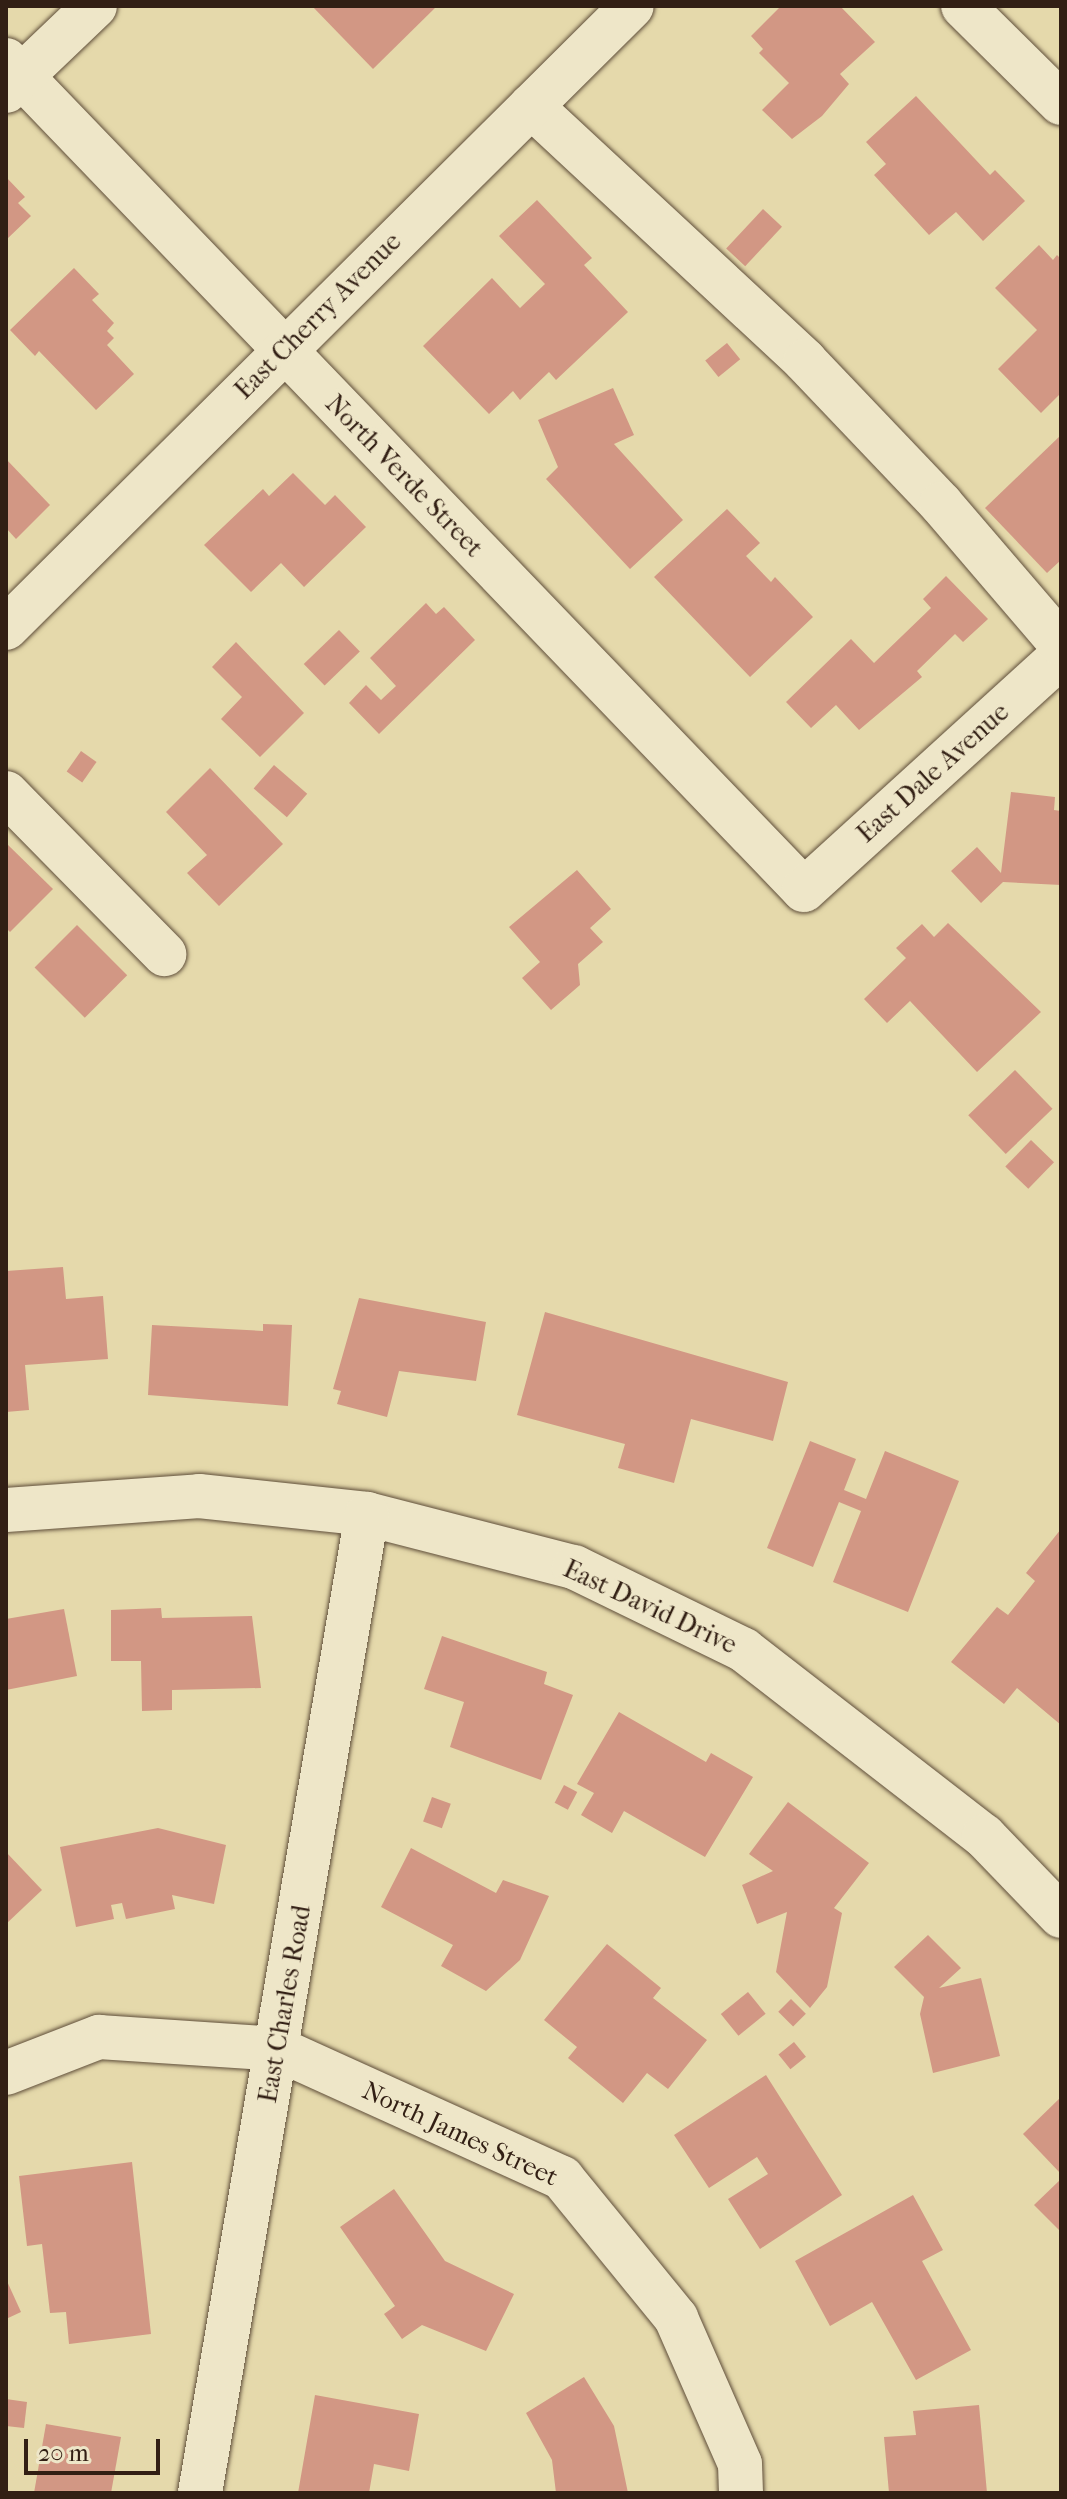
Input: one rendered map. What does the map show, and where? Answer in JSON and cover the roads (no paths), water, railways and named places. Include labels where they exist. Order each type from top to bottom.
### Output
[{"type":"street","points":[[11,76],[95,6]]},
{"type":"street","name":"East Cherry Avenue","points":[[6,628],[632,6]]},
{"type":"street","points":[[963,6],[1061,103]]},
{"type":"street","name":"North Verde Street","points":[[11,76],[283,350],[804,890]]},
{"type":"street","points":[[531,106],[805,361],[941,504],[1061,644]]},
{"type":"street","name":"East Dale Avenue","points":[[804,890],[1053,679]]},
{"type":"street","points":[[6,793],[164,954]]},
{"type":"street","name":"East David Drive","points":[[6,1510],[199,1496],[367,1514],[574,1567],[744,1650],[984,1836],[1061,1916]]},
{"type":"street","name":"East Charles Road","points":[[200,2493],[367,1514]]},
{"type":"street","name":"North James Street","points":[[6,2073],[99,2037],[278,2049],[562,2178],[676,2318],[740,2464],[741,2493]]}]
